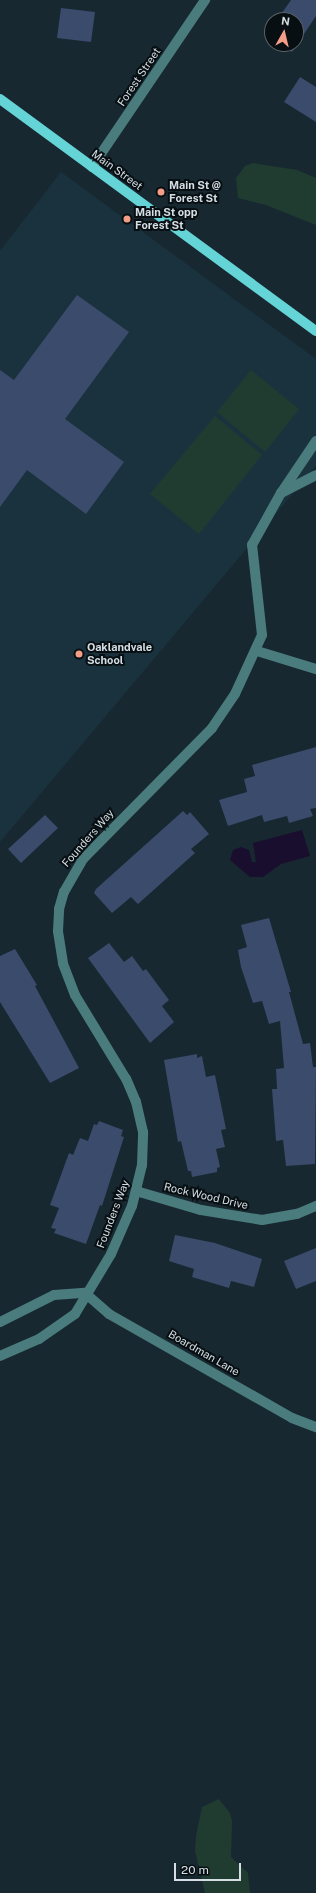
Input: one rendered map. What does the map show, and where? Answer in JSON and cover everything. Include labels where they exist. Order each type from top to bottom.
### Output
[{"type":"main road","name":"Main Street","points":[[0,100],[316,331]]},
{"type":"street","name":"Forest Street","points":[[92,167],[205,0]]},
{"type":"street","name":"Founders Way","points":[[0,1356],[61,1326],[75,1314],[85,1293],[111,1254],[136,1191],[142,1165],[140,1116],[126,1079],[68,979],[58,946],[59,909],[67,883],[83,860],[212,728],[235,694],[257,651],[262,621],[252,545],[281,493],[316,441]]},
{"type":"street","points":[[281,493],[316,475]]},
{"type":"street","points":[[257,651],[316,669]]},
{"type":"street","name":"Rock Wood Drive","points":[[136,1191],[200,1210],[262,1220],[297,1214],[316,1206]]},
{"type":"street","points":[[0,1322],[54,1295],[85,1293]]},
{"type":"street","name":"Boardman Lane","points":[[85,1293],[109,1314],[292,1418],[316,1426]]},
{"type":"shaded area","name":"Oaklandvale School","points":[[61,172],[316,359],[316,466],[0,842],[0,251]]},
{"type":"shaded area","points":[[302,830],[310,856],[281,864],[263,877],[250,877],[230,860],[233,850],[241,847],[249,850],[252,862],[256,862],[253,843]]},
{"type":"green space","points":[[253,163],[297,170],[316,178],[316,225],[266,205],[238,198],[236,178],[245,166]]},
{"type":"green space","points":[[251,370],[299,409],[265,452],[217,412]]},
{"type":"green space","points":[[215,416],[262,455],[199,534],[150,494]]},
{"type":"green space","points":[[219,1799],[230,1813],[232,1821],[231,1857],[248,1873],[250,1893],[205,1893],[195,1851],[196,1836],[202,1807]]},
{"type":"building","points":[[291,0],[316,0],[316,16],[304,34],[304,12],[283,12]]},
{"type":"building","points":[[61,8],[95,12],[91,42],[57,38]]},
{"type":"building","points":[[300,77],[316,87],[316,122],[284,102]]},
{"type":"building","points":[[77,295],[129,332],[65,419],[124,462],[86,514],[27,470],[0,507],[0,370],[14,380]]},
{"type":"building","points":[[316,747],[316,808],[310,809],[313,816],[289,823],[287,816],[264,822],[262,815],[228,826],[219,800],[247,792],[244,779],[255,776],[252,765]]},
{"type":"building","points":[[183,811],[187,815],[190,812],[209,834],[191,849],[195,853],[138,904],[131,897],[112,913],[94,893],[96,889]]},
{"type":"building","points":[[45,815],[58,828],[21,863],[8,849]]},
{"type":"building","points":[[269,918],[291,992],[289,992],[303,1044],[310,1043],[313,1067],[316,1067],[315,1164],[286,1166],[283,1140],[276,1141],[272,1089],[277,1089],[276,1069],[284,1068],[280,1021],[269,1024],[262,1001],[253,1003],[241,967],[238,950],[247,947],[241,925]]},
{"type":"building","points":[[109,943],[124,962],[132,956],[143,971],[146,969],[169,1000],[162,1006],[174,1022],[150,1043],[88,958]]},
{"type":"building","points":[[15,949],[37,985],[35,986],[79,1068],[50,1083],[0,1002],[0,956]]},
{"type":"building","points":[[197,1054],[197,1058],[202,1056],[206,1077],[215,1075],[226,1129],[221,1130],[225,1147],[216,1149],[220,1167],[217,1168],[217,1172],[192,1177],[191,1171],[188,1171],[181,1141],[178,1142],[164,1060]]},
{"type":"building","points":[[99,1121],[123,1130],[121,1136],[124,1137],[102,1206],[100,1205],[86,1244],[54,1233],[56,1229],[51,1228],[59,1208],[50,1205],[69,1153],[73,1155],[80,1138],[88,1141],[94,1124],[97,1125]]},
{"type":"building","points":[[175,1235],[215,1243],[262,1259],[254,1287],[231,1281],[229,1288],[192,1277],[194,1269],[169,1261]]},
{"type":"building","points":[[316,1248],[316,1281],[296,1289],[284,1261]]},
{"type":"place","name":"Main St @ Forest St","points":[[161,192]]},
{"type":"place","name":"Main St opp Forest St","points":[[127,219]]},
{"type":"place","name":"Oaklandvale School","points":[[79,654]]}]
